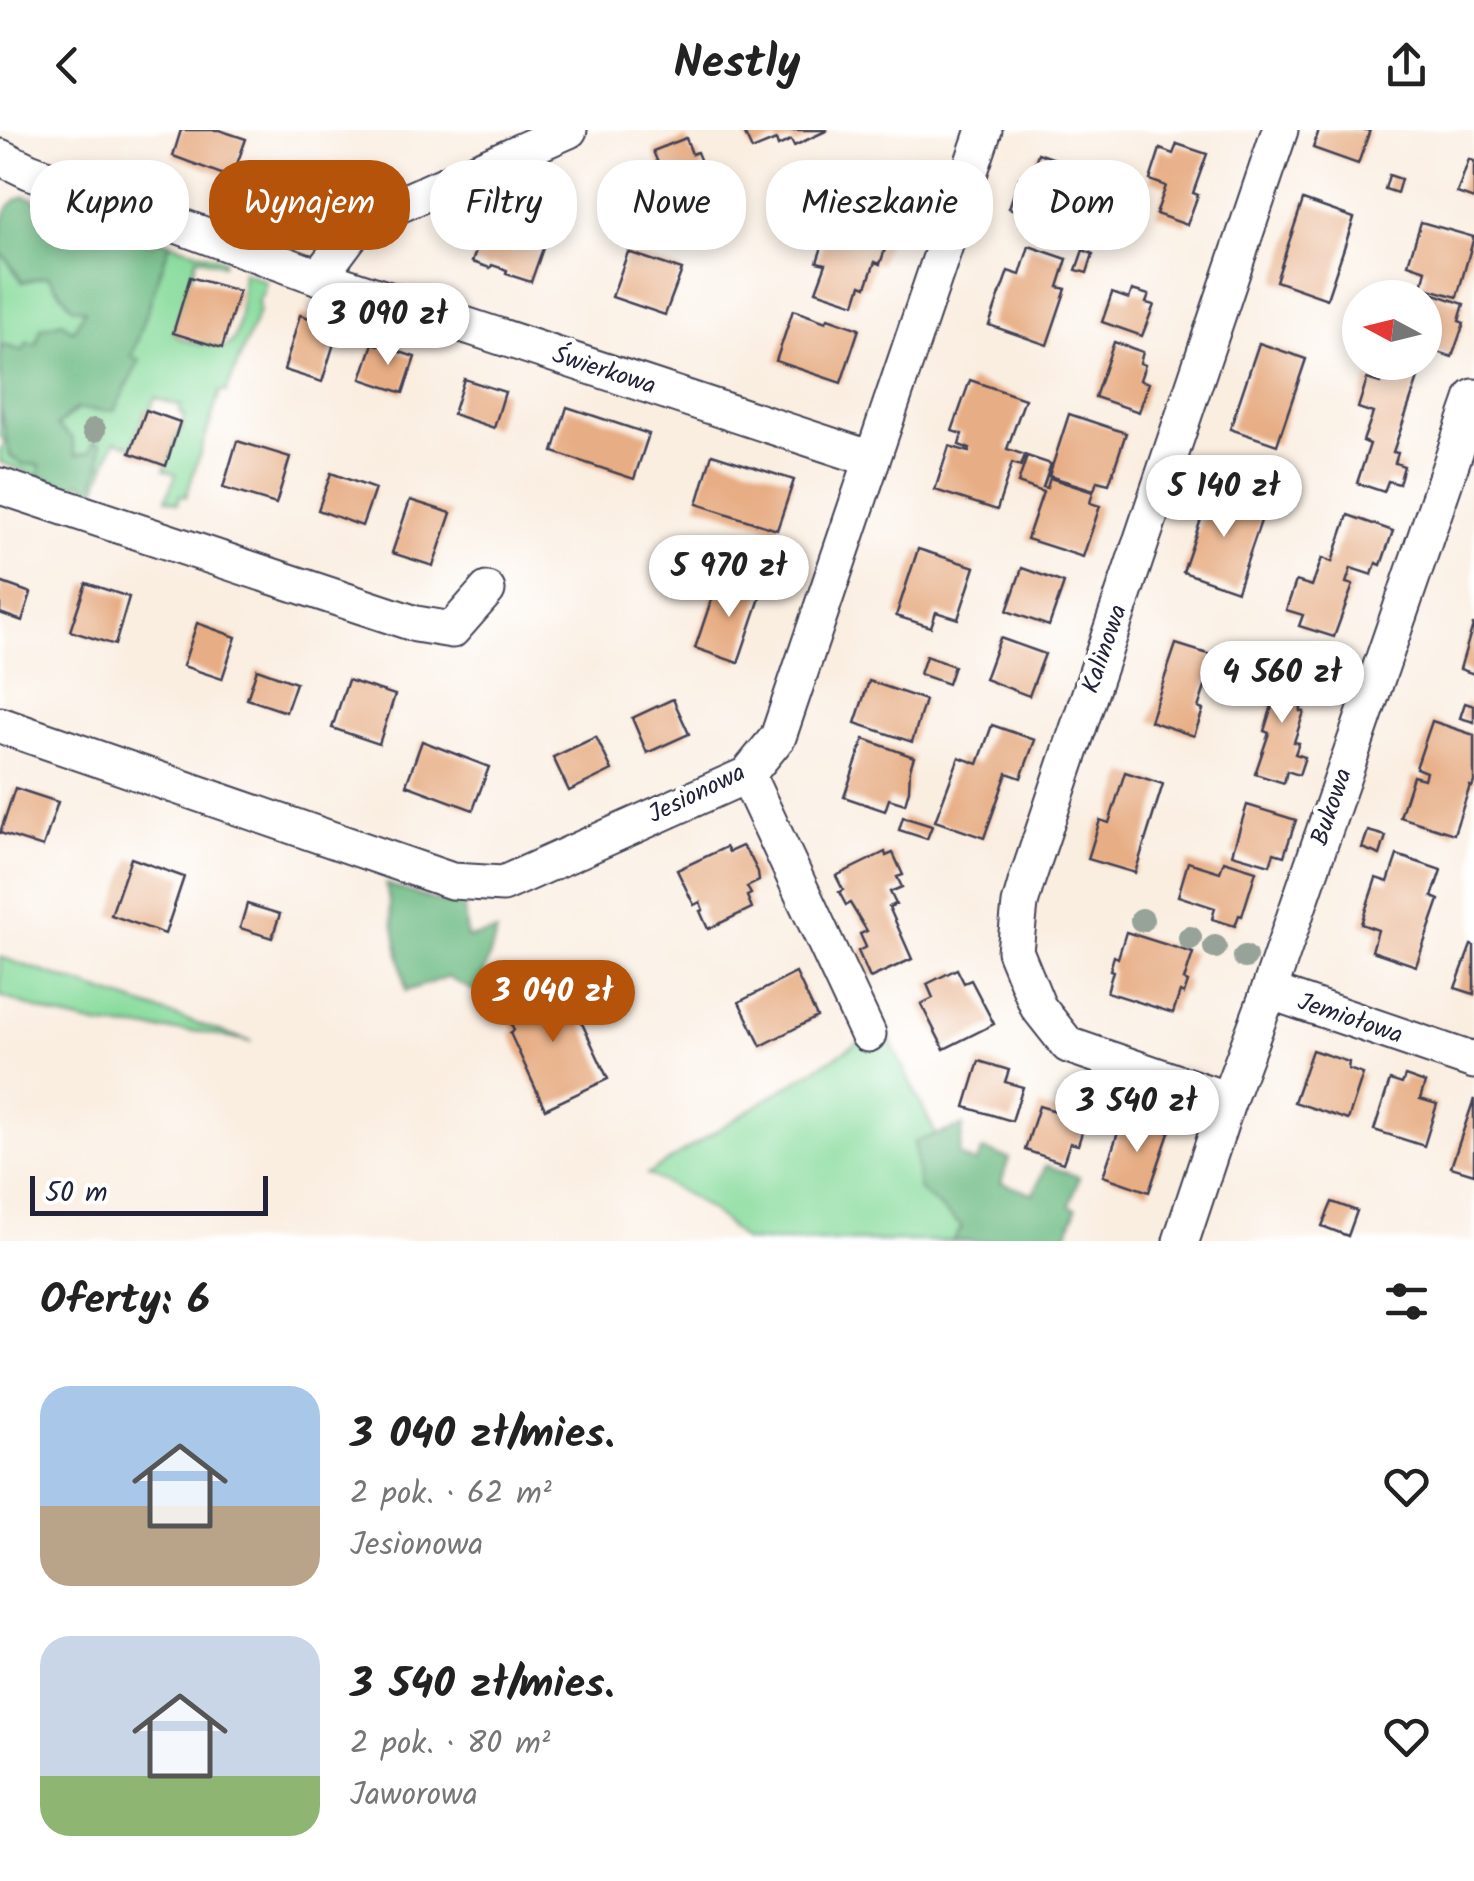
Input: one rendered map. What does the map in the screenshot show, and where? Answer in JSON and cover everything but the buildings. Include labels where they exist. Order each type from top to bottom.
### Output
[{"type":"street","points":[[320,277],[360,222],[569,130]]},
{"type":"street","name":"Jesionowa","points":[[0,725],[452,880],[470,882],[503,884],[747,775],[778,737],[984,130]]},
{"type":"street","name":"Kalinowa","points":[[1228,1100],[1068,1045],[1038,1007],[1015,951],[1026,883],[1280,130]]},
{"type":"street","name":"Świerkowa","points":[[2,165],[29,171],[320,277],[872,459]]},
{"type":"street","name":"Bukowa","points":[[1269,990],[1474,397]]},
{"type":"street","points":[[0,486],[416,624],[452,630],[486,590]]},
{"type":"street","points":[[747,775],[868,1034]]},
{"type":"street","name":"Jemiołowa","points":[[1195,1231],[1228,1100],[1269,990],[1474,1061]]},
{"type":"green space","points":[[30,198],[30,250],[168,250],[132,357],[140,360],[114,411],[75,409],[57,426],[72,438],[76,455],[90,452],[94,441],[101,444],[96,491],[80,482],[73,487],[39,476],[40,465],[23,464],[10,456],[0,405],[0,350],[4,345],[23,351],[27,342],[36,345],[41,328],[62,322],[73,331],[85,310],[72,307],[48,276],[22,282],[5,256],[0,255],[6,212],[17,199]]},
{"type":"green space","points":[[189,249],[224,260],[223,265],[197,257],[173,333],[201,345],[203,342],[227,346],[232,341],[239,323],[243,272],[266,281],[258,300],[259,311],[226,392],[220,391],[186,497],[180,495],[178,503],[166,499],[176,474],[164,470],[182,430],[181,406],[155,398],[149,411],[145,411],[133,446],[115,441],[98,484],[95,481],[101,462],[90,452],[76,455],[57,426],[139,360],[131,358],[168,250]]},
{"type":"green space","points":[[0,255],[22,282],[48,276],[72,307],[85,309],[73,332],[23,351],[4,345],[0,350]]},
{"type":"green space","points":[[0,405],[10,456],[23,464],[40,465],[39,476],[0,462],[0,450],[5,443],[0,435]]},
{"type":"green space","points":[[386,884],[464,907],[467,938],[497,932],[478,993],[447,977],[406,991]]},
{"type":"green space","points":[[0,957],[252,1042],[202,1032],[101,1026],[54,1015],[0,996]]},
{"type":"green space","points":[[871,1002],[936,1135],[914,1143],[962,1227],[953,1241],[744,1241],[699,1203],[647,1174],[862,1040]]},
{"type":"green space","points":[[963,1126],[959,1156],[976,1163],[983,1150],[1009,1158],[1001,1183],[1034,1194],[1046,1165],[1079,1177],[1070,1206],[1076,1209],[1065,1241],[953,1241],[962,1227],[919,1189],[914,1142]]}]
